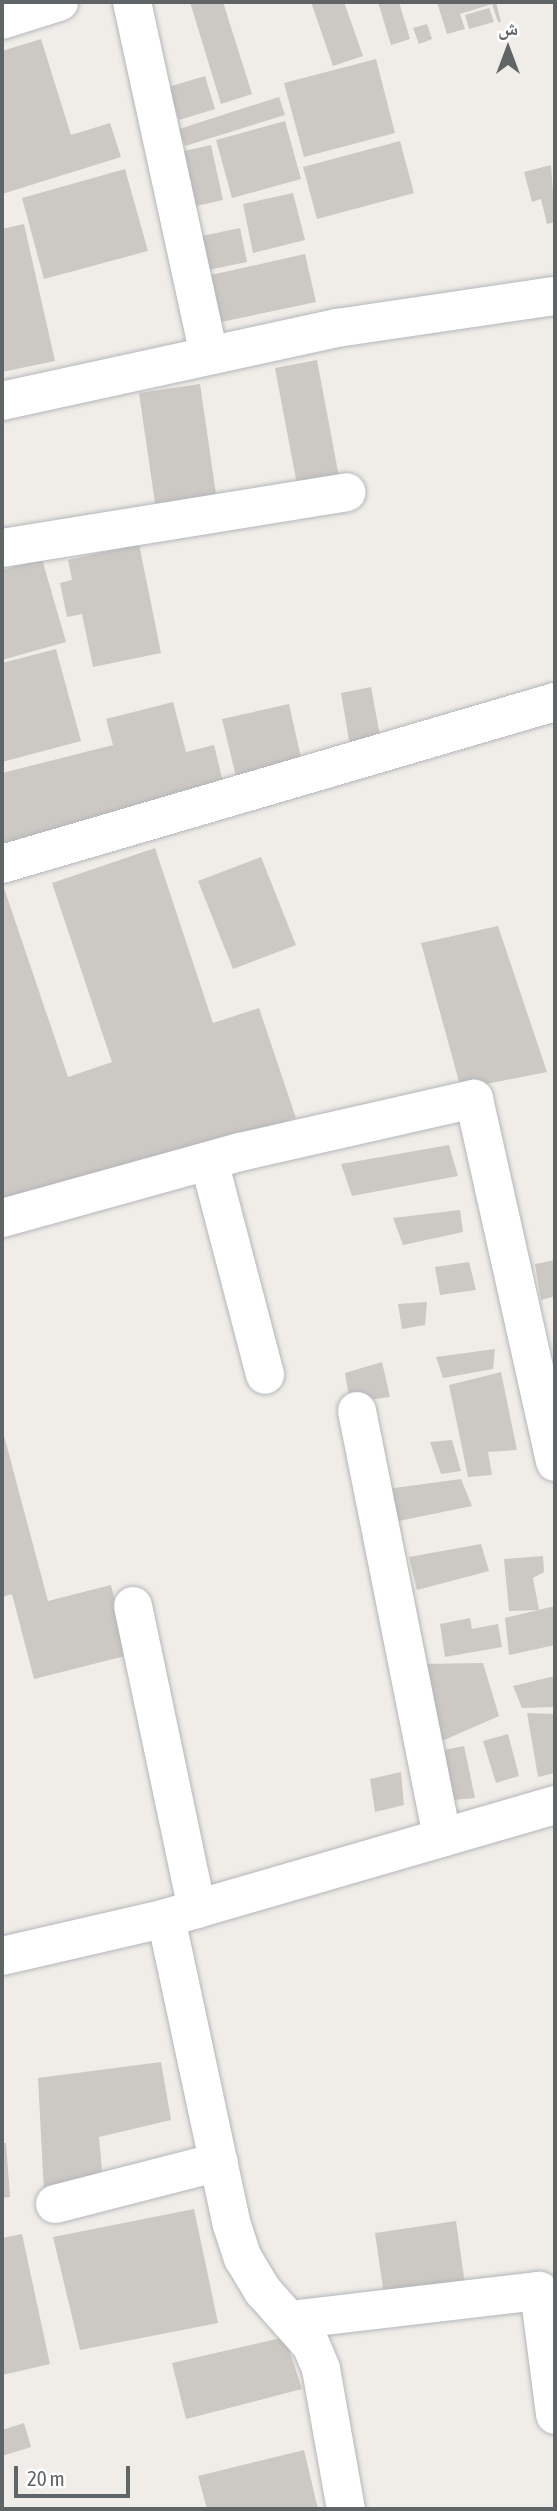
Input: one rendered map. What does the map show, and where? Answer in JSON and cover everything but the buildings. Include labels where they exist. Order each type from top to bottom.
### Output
[{"type":"street","points":[[2,20],[59,2]]},
{"type":"street","points":[[132,2],[209,355]]},
{"type":"street","points":[[2,401],[337,328],[555,296]]},
{"type":"street","points":[[2,548],[346,492]]},
{"type":"street","points":[[2,864],[555,702]]},
{"type":"street","points":[[2,1218],[209,1161],[474,1099],[555,1462]]},
{"type":"street","points":[[209,1161],[265,1375]]},
{"type":"street","points":[[357,1410],[442,1838]]},
{"type":"street","points":[[133,1606],[219,2162],[243,2258],[263,2291],[311,2345],[321,2369],[346,2509]]},
{"type":"street","points":[[2,1955],[181,1914],[555,1805]]},
{"type":"street","points":[[55,2204],[219,2162]]},
{"type":"street","points":[[291,2320],[539,2291],[555,2416]]}]
